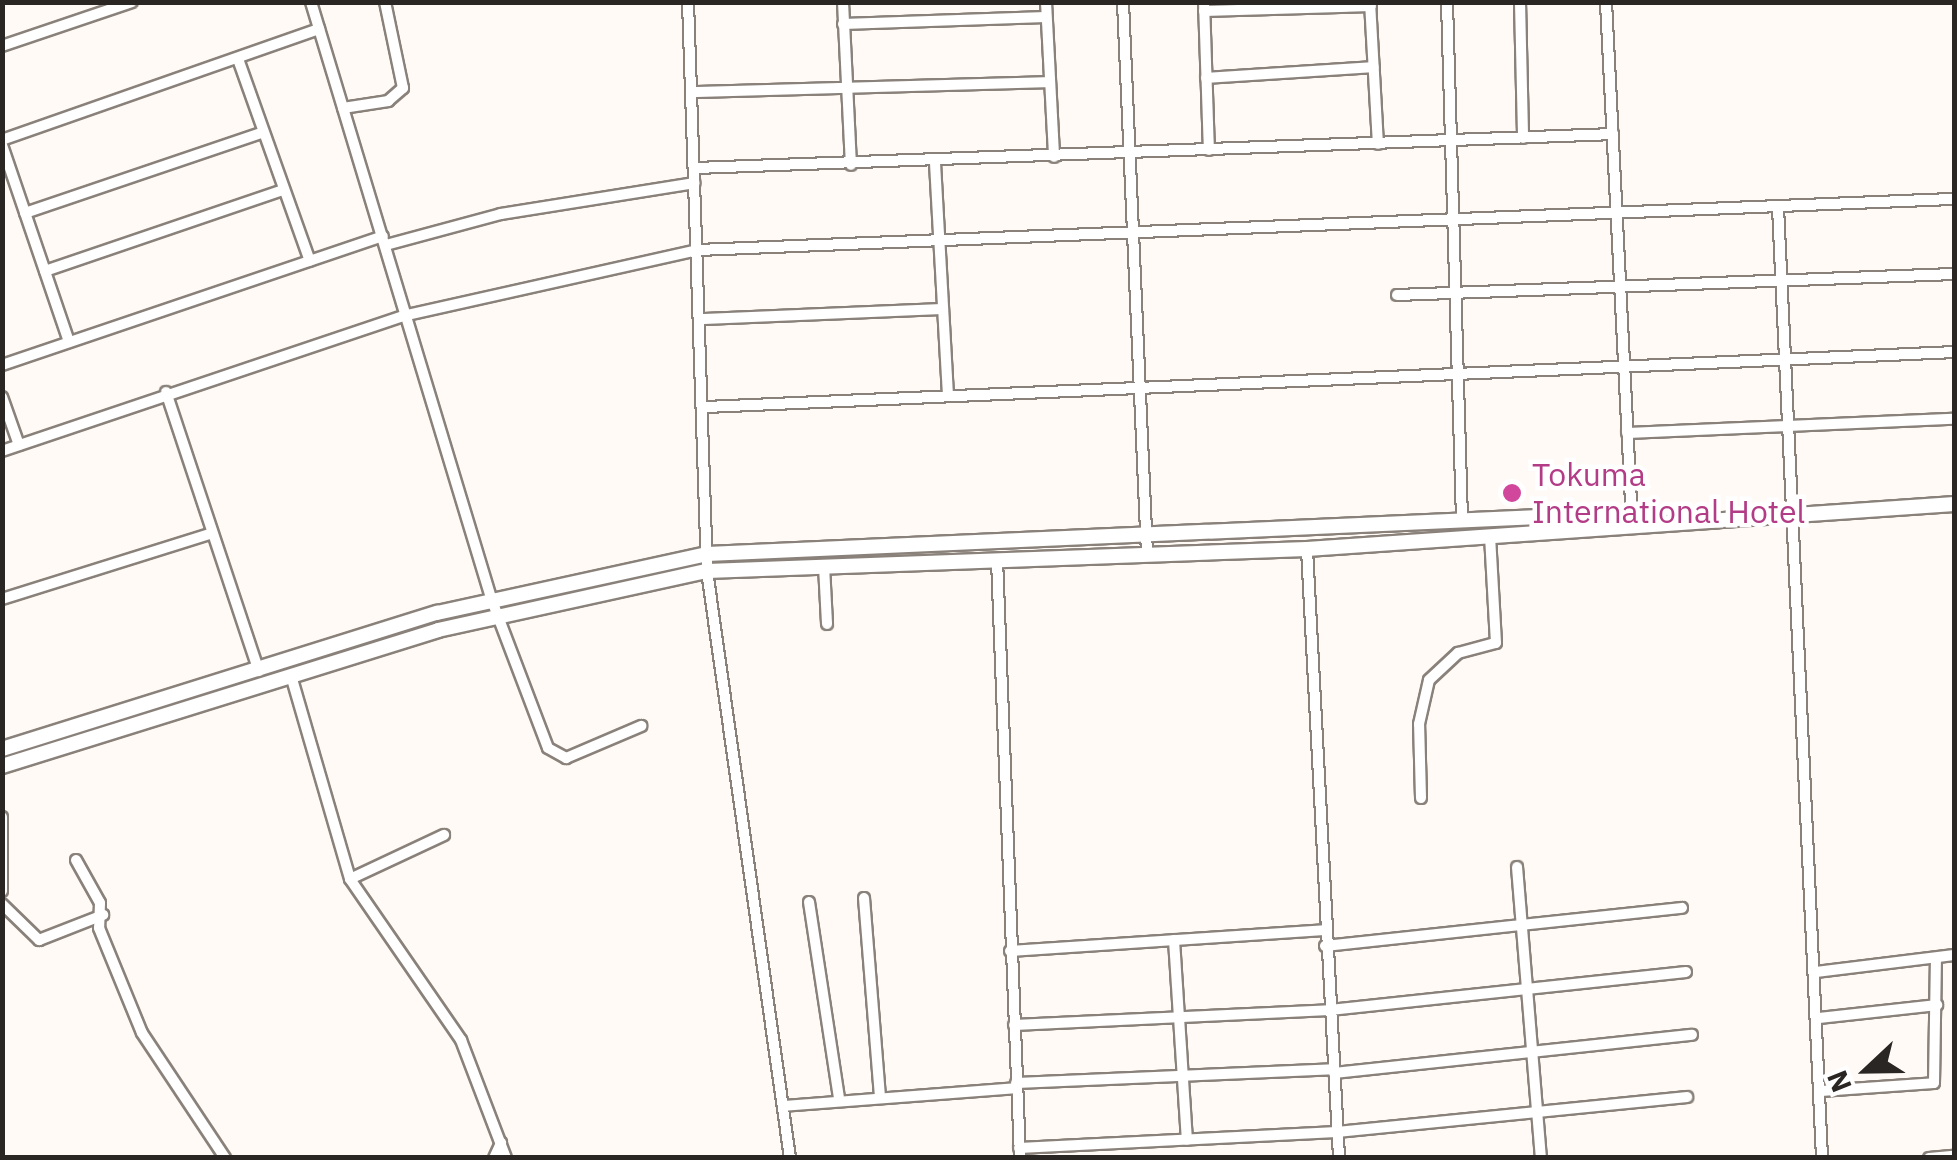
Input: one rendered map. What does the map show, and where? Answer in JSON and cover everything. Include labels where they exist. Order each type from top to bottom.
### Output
[{"type":"main road","points":[[2,766],[497,614],[707,571],[1307,549],[1629,522],[1954,504]]},
{"type":"main road","points":[[2,749],[492,598],[707,554],[1606,514],[1629,522]]},
{"type":"street","points":[[2,46],[132,2]]},
{"type":"street","points":[[311,2],[497,614],[553,755],[641,726]]},
{"type":"street","points":[[344,108],[388,101],[403,88],[386,2]]},
{"type":"street","points":[[688,2],[706,407],[707,571],[790,1158]]},
{"type":"street","points":[[842,2],[851,165]]},
{"type":"street","points":[[1046,2],[1054,157]]},
{"type":"street","points":[[1123,2],[1151,536],[1147,555]]},
{"type":"street","points":[[1446,2],[1463,372],[1462,520]]},
{"type":"street","points":[[1520,2],[1522,138]]},
{"type":"street","points":[[1606,2],[1629,522]]},
{"type":"street","points":[[1209,150],[1204,7],[1371,4],[1378,144]]},
{"type":"street","points":[[843,24],[1046,17]]},
{"type":"street","points":[[69,342],[2,142],[319,29]]},
{"type":"street","points":[[238,58],[310,260]]},
{"type":"street","points":[[1206,78],[1374,67]]},
{"type":"street","points":[[693,92],[1048,82]]},
{"type":"street","points":[[25,213],[262,133]]},
{"type":"street","points":[[696,168],[935,164],[1613,134]]},
{"type":"street","points":[[935,164],[948,395]]},
{"type":"street","points":[[2,364],[310,260],[384,240],[501,214],[696,183]]},
{"type":"street","points":[[45,271],[283,190]]},
{"type":"street","points":[[2,450],[166,392],[407,315],[698,250],[1457,224],[1617,213],[1954,200]]},
{"type":"street","points":[[1778,207],[1819,1018],[1822,1158]]},
{"type":"street","points":[[1397,295],[1460,298],[1954,274]]},
{"type":"street","points":[[703,319],[943,309]]},
{"type":"street","points":[[706,407],[1144,382],[1954,352]]},
{"type":"street","points":[[166,392],[260,672]]},
{"type":"street","points":[[2,396],[19,445]]},
{"type":"street","points":[[1626,433],[1954,419]]},
{"type":"street","points":[[2,599],[212,532]]},
{"type":"street","points":[[1421,798],[1419,724],[1429,680],[1458,653],[1496,643],[1490,536]]},
{"type":"street","points":[[1307,549],[1338,1158]]},
{"type":"street","points":[[997,559],[1019,1153],[1337,1132],[1687,1097]]},
{"type":"street","points":[[824,566],[826,624]]},
{"type":"street","points":[[292,679],[350,879],[462,1040],[506,1158]]},
{"type":"street","points":[[2,816],[2,892]]},
{"type":"street","points":[[350,879],[444,835]]},
{"type":"street","points":[[76,860],[104,914],[99,928],[142,1033],[225,1158]]},
{"type":"street","points":[[1517,867],[1523,988],[1541,1158]]},
{"type":"street","points":[[864,898],[880,1094]]},
{"type":"street","points":[[809,902],[840,1097]]},
{"type":"street","points":[[2,904],[39,940],[104,914]]},
{"type":"street","points":[[1325,946],[1682,908]]},
{"type":"street","points":[[1010,951],[1324,930]]},
{"type":"street","points":[[1174,940],[1187,1140]]},
{"type":"street","points":[[1816,972],[1954,956]]},
{"type":"street","points":[[1821,1091],[1934,1083],[1936,958]]},
{"type":"street","points":[[1014,1025],[1330,1010],[1686,972]]},
{"type":"street","points":[[1819,1018],[1936,1006]]},
{"type":"street","points":[[783,1106],[840,1097],[1016,1085],[1334,1071],[1692,1035]]},
{"type":"street","points":[[494,1158],[502,1143]]},
{"type":"street","points":[[1929,1158],[1954,1156]]},
{"type":"place","name":"Tokuma International Hotel","points":[[1512,493]]}]
